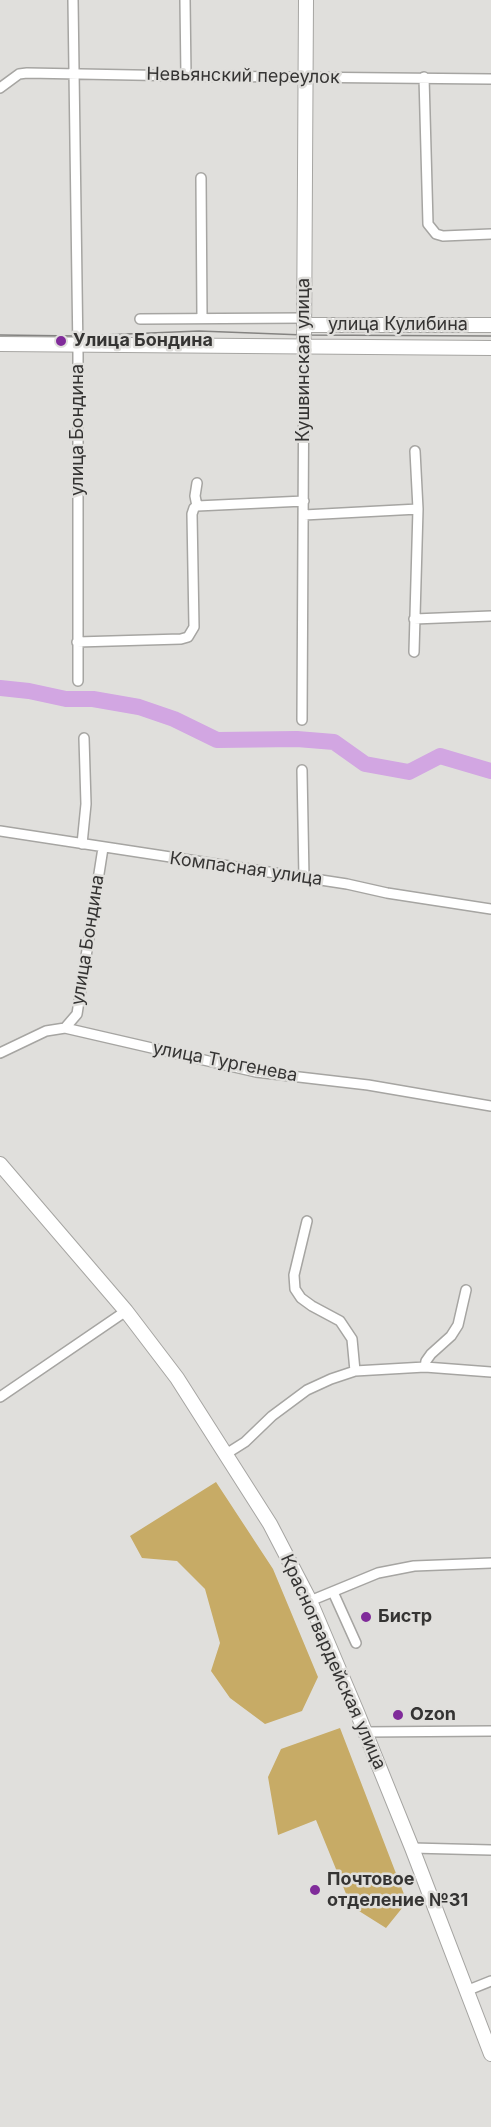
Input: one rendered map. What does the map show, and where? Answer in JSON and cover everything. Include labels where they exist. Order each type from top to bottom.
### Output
[{"type":"main road","name":"Кушвинская улица","points":[[304,345],[306,0]]},
{"type":"main road","name":"улица Кулибина","points":[[304,321],[491,325]]},
{"type":"main road","name":"улица Кулибина","points":[[0,344],[491,348]]},
{"type":"main road","name":"Красногвардейская улица","points":[[0,1164],[126,1311],[177,1378],[270,1524],[310,1601],[412,1848],[491,2054]]},
{"type":"street","name":"улица Бондина","points":[[73,0],[78,344],[78,681]]},
{"type":"street","points":[[185,0],[186,76]]},
{"type":"street","name":"Невьянский переулок","points":[[0,88],[23,73],[491,79]]},
{"type":"street","points":[[424,77],[428,224],[436,234],[443,236],[491,234]]},
{"type":"street","points":[[201,178],[202,317]]},
{"type":"street","points":[[140,319],[202,317],[304,321]]},
{"type":"street","name":"Кушвинская улица","points":[[302,720],[304,345]]},
{"type":"street","points":[[414,652],[418,510],[415,451]]},
{"type":"street","points":[[77,642],[181,639],[193,632],[195,621],[192,514],[197,506],[195,496],[197,483]]},
{"type":"street","points":[[197,506],[304,501]]},
{"type":"street","points":[[304,515],[418,510]]},
{"type":"street","points":[[414,619],[491,616]]},
{"type":"street","points":[[82,844],[86,804],[84,738]]},
{"type":"street","points":[[302,770],[304,878]]},
{"type":"street","name":"Компасная улица","points":[[0,831],[347,884],[387,893],[491,909]]},
{"type":"street","name":"улица Бондина","points":[[65,1028],[76,1014],[103,848]]},
{"type":"street","name":"улица Тургенева","points":[[0,1053],[46,1030],[65,1028],[256,1072],[368,1085],[491,1106]]},
{"type":"street","points":[[307,1221],[294,1275],[295,1289],[301,1298],[312,1306],[340,1321],[352,1339],[355,1371]]},
{"type":"street","points":[[425,1367],[431,1354],[451,1336],[458,1325],[466,1290]]},
{"type":"street","points":[[0,1397],[126,1311]]},
{"type":"street","points":[[226,1454],[245,1442],[272,1416],[307,1389],[355,1371],[425,1367],[491,1372]]},
{"type":"street","points":[[310,1601],[378,1573],[414,1566],[491,1563]]},
{"type":"street","points":[[333,1592],[356,1643]]},
{"type":"street","points":[[364,1731],[491,1731]]},
{"type":"street","points":[[412,1848],[491,1850]]},
{"type":"street","points":[[466,1991],[491,1981]]},
{"type":"shaded area","points":[[216,1482],[273,1569],[318,1677],[302,1711],[265,1724],[230,1698],[211,1671],[220,1643],[205,1589],[177,1561],[142,1558],[130,1536]]},
{"type":"shaded area","points":[[340,1728],[407,1902],[386,1928],[351,1906],[316,1820],[278,1835],[268,1777],[281,1749]]},
{"type":"waterway","points":[[0,688],[29,691],[66,699],[93,699],[139,707],[174,719],[217,740],[297,739],[334,742],[365,764],[409,772],[440,756],[491,771]]},
{"type":"tram line","points":[[0,335],[77,336],[199,331],[304,335],[491,336]]},
{"type":"place","name":"Улица Бондина","points":[[61,341]]},
{"type":"place","name":"Бистр","points":[[366,1617]]},
{"type":"place","name":"Ozon","points":[[398,1715]]},
{"type":"place","name":"Почтовое отделение №31","points":[[315,1890]]}]
